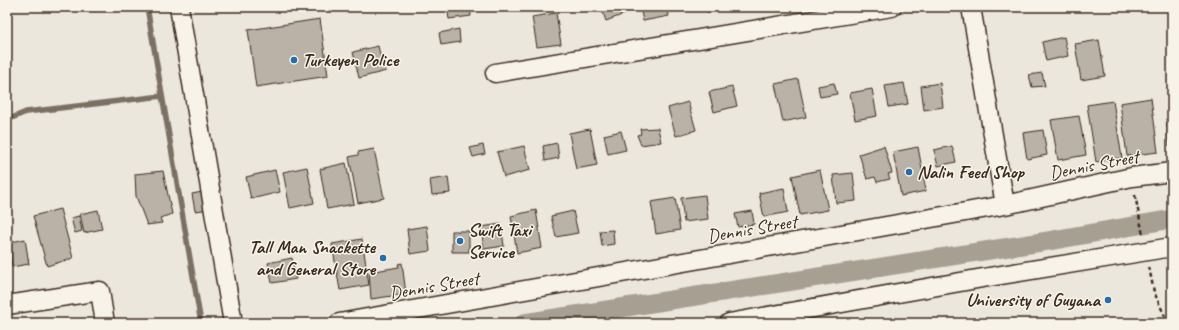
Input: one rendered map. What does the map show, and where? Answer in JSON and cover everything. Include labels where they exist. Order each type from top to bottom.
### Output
[{"type":"street","points":[[179,7],[233,323]]},
{"type":"street","points":[[495,73],[892,7]]},
{"type":"street","points":[[971,7],[1005,205]]},
{"type":"street","name":"Dennis Street","points":[[339,323],[1005,205],[1132,177],[1172,172]]},
{"type":"street","points":[[729,323],[977,279],[1172,247]]},
{"type":"street","points":[[7,305],[100,291],[105,323]]},
{"type":"path","points":[[1135,193],[1144,240]]},
{"type":"path","points":[[1148,264],[1154,292],[1168,323]]},
{"type":"building","points":[[447,7],[470,7],[471,16],[449,19]]},
{"type":"building","points":[[490,7],[509,7],[509,8],[491,11]]},
{"type":"building","points":[[601,7],[625,7],[627,13],[606,21]]},
{"type":"building","points":[[640,7],[667,7],[669,16],[643,21]]},
{"type":"building","points":[[678,7],[698,7],[699,8],[679,11]]},
{"type":"building","points":[[707,7],[729,7],[729,9],[707,12]]},
{"type":"building","points":[[556,13],[561,44],[537,47],[532,17]]},
{"type":"building","points":[[320,19],[328,76],[256,87],[248,30]]},
{"type":"building","points":[[459,29],[460,42],[441,45],[439,33]]},
{"type":"building","points":[[1064,37],[1068,56],[1046,61],[1042,42]]},
{"type":"building","points":[[1099,40],[1105,76],[1081,80],[1075,44]]},
{"type":"building","points":[[378,46],[381,59],[384,59],[386,71],[359,78],[353,52]]},
{"type":"building","points":[[1042,73],[1045,86],[1032,87],[1029,75]]},
{"type":"building","points":[[798,79],[806,117],[783,122],[775,84]]},
{"type":"building","points":[[834,83],[837,94],[820,97],[818,86]]},
{"type":"building","points":[[904,83],[908,104],[889,107],[885,86]]},
{"type":"building","points":[[940,83],[943,107],[924,110],[921,86]]},
{"type":"building","points":[[732,87],[737,106],[714,112],[709,92]]},
{"type":"building","points":[[872,89],[877,116],[855,120],[850,93]]},
{"type":"building","points":[[1151,98],[1158,152],[1127,156],[1120,103]]},
{"type":"building","points":[[1113,101],[1122,158],[1096,162],[1087,105]]},
{"type":"building","points":[[688,102],[696,130],[676,136],[668,108]]},
{"type":"building","points":[[1079,116],[1086,155],[1058,160],[1051,120]]},
{"type":"building","points":[[1167,123],[1172,123],[1172,146],[1169,146]]},
{"type":"building","points":[[658,128],[661,142],[641,145],[637,135],[641,134],[640,129]]},
{"type":"building","points":[[590,129],[597,165],[576,169],[569,133]]},
{"type":"building","points":[[1043,130],[1047,155],[1027,159],[1023,133]]},
{"type":"building","points":[[621,131],[626,150],[608,154],[604,135]]},
{"type":"building","points":[[557,143],[559,158],[545,161],[543,146]]},
{"type":"building","points":[[483,145],[485,154],[473,157],[470,148]]},
{"type":"building","points":[[524,146],[530,170],[504,177],[497,152]]},
{"type":"building","points":[[884,146],[892,173],[888,174],[890,179],[877,182],[875,177],[867,179],[859,154]]},
{"type":"building","points":[[952,146],[956,162],[938,166],[934,150]]},
{"type":"building","name":"Nalin Feed Shop","points":[[918,147],[926,191],[901,196],[893,152]]},
{"type":"building","points":[[374,149],[384,198],[358,203],[349,157],[358,155],[358,152]]},
{"type":"building","points":[[346,163],[354,204],[327,209],[320,169]]},
{"type":"building","points":[[307,167],[314,203],[290,208],[283,172]]},
{"type":"building","points":[[275,170],[280,192],[251,199],[246,177]]},
{"type":"building","points":[[820,170],[828,210],[800,215],[792,176]]},
{"type":"building","points":[[163,171],[172,214],[160,218],[162,223],[147,225],[136,196],[135,174]]},
{"type":"building","points":[[853,173],[856,201],[836,203],[833,175]]},
{"type":"building","points":[[448,177],[450,193],[432,195],[430,180]]},
{"type":"building","points":[[784,188],[788,212],[764,217],[759,193]]},
{"type":"building","points":[[207,191],[210,209],[195,211],[192,194]]},
{"type":"building","points":[[705,195],[708,219],[684,222],[681,198]]},
{"type":"building","points":[[675,198],[680,230],[656,234],[651,202]]},
{"type":"building","points":[[60,209],[73,258],[47,266],[33,216]]},
{"type":"building","points":[[98,210],[102,229],[84,233],[80,214]]},
{"type":"building","points":[[536,210],[542,248],[517,253],[511,216]]},
{"type":"building","points":[[573,211],[578,233],[556,237],[551,216]]},
{"type":"building","points":[[752,211],[754,224],[738,227],[735,214]]},
{"type":"building","points":[[79,216],[82,231],[75,233],[71,218]]},
{"type":"building","points":[[501,224],[504,246],[484,249],[481,227]]},
{"type":"building","points":[[427,226],[430,251],[410,254],[407,229]]},
{"type":"building","points":[[613,230],[614,244],[602,246],[600,231]]},
{"type":"building","name":"Swift Taxi Service","points":[[452,231],[469,231],[469,252],[452,252]]},
{"type":"building","points":[[25,239],[29,264],[12,267],[8,243]]},
{"type":"building","points":[[362,239],[369,285],[340,290],[332,244]]},
{"type":"building","points":[[292,258],[296,279],[272,283],[268,263]]},
{"type":"building","points":[[402,263],[406,294],[371,299],[369,272],[399,267],[398,264]]},
{"type":"waterway","points":[[147,7],[201,323]]},
{"type":"waterway","points":[[7,120],[26,112],[162,96]]},
{"type":"waterway","points":[[524,323],[1048,241],[1172,219]]},
{"type":"place","name":"Turkeyen Police","points":[[294,60]]},
{"type":"place","name":"Nalin Feed Shop","points":[[909,172]]},
{"type":"place","name":"Swift Taxi Service","points":[[460,241]]},
{"type":"place","name":"Tall Man Snackette and General Store","points":[[383,258]]},
{"type":"place","name":"University of Guyana","points":[[1108,300]]}]
